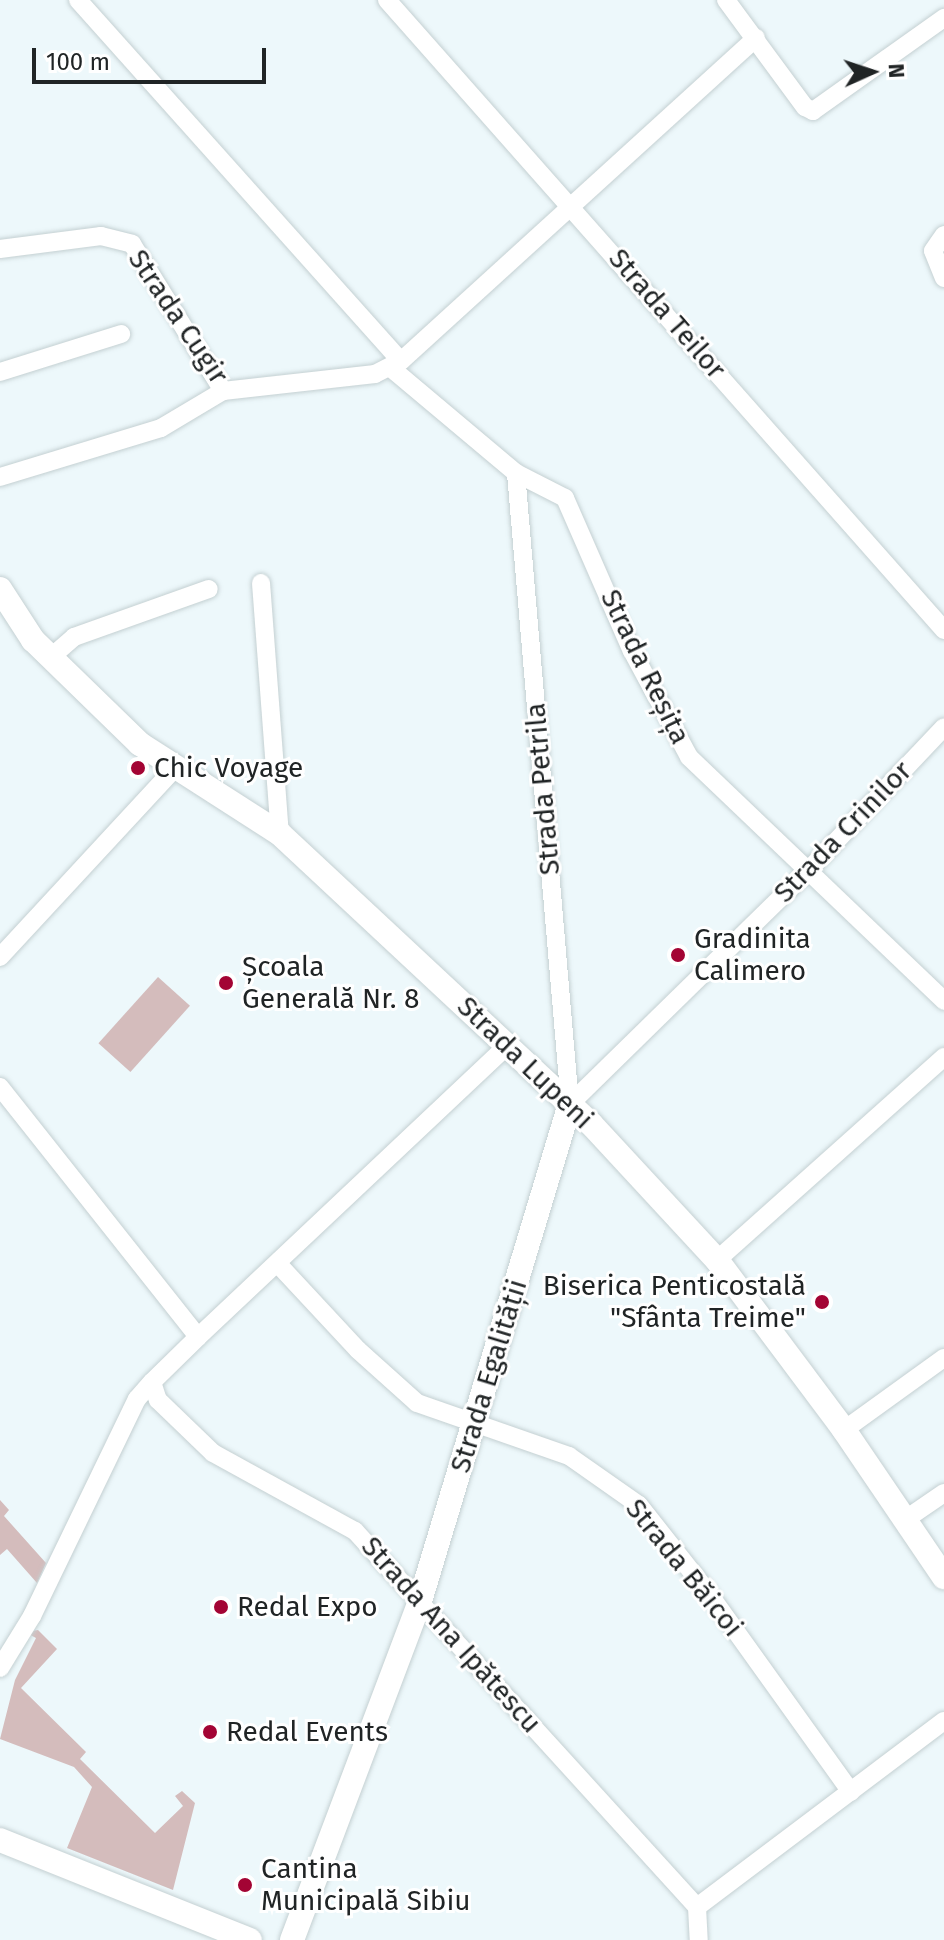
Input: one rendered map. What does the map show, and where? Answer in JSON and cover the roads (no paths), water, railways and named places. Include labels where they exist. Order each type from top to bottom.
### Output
[{"type":"street","name":"Strada Reșița","points":[[78,0],[396,364],[516,473],[555,492],[575,513],[632,651],[689,757],[944,1001]]},
{"type":"street","name":"Strada Teilor","points":[[387,0],[944,630]]},
{"type":"street","points":[[726,0],[800,100],[813,111],[823,109],[944,18]]},
{"type":"street","points":[[396,364],[756,38]]},
{"type":"street","points":[[944,235],[933,251],[944,278]]},
{"type":"street","name":"Strada Cugir","points":[[0,249],[101,236],[132,244],[223,391],[364,376],[396,364]]},
{"type":"street","points":[[0,372],[121,334]]},
{"type":"street","points":[[0,477],[161,428],[223,391]]},
{"type":"street","name":"Strada Petrila","points":[[516,473],[570,1104]]},
{"type":"street","points":[[261,583],[280,834]]},
{"type":"street","name":"Strada Lupeni","points":[[0,589],[20,626],[50,658],[173,770],[280,834],[570,1104],[717,1260],[844,1430],[944,1577]]},
{"type":"street","points":[[50,658],[74,637],[209,589]]},
{"type":"street","name":"Strada Crinilor","points":[[570,1104],[807,872],[944,727]]},
{"type":"street","points":[[0,957],[173,770]]},
{"type":"street","points":[[0,1668],[32,1616],[137,1399],[198,1337],[508,1045]]},
{"type":"street","points":[[717,1260],[944,1057]]},
{"type":"street","points":[[0,1087],[198,1337]]},
{"type":"street","name":"Strada Egalității","points":[[292,1940],[420,1601],[570,1104]]},
{"type":"street","name":"Strada Băicoi","points":[[278,1264],[405,1394],[475,1425],[569,1456],[639,1505],[707,1591],[851,1792]]},
{"type":"street","points":[[844,1430],[944,1358]]},
{"type":"street","name":"Strada Ana Ipătescu","points":[[152,1382],[158,1400],[196,1440],[342,1520],[420,1601],[697,1907]]},
{"type":"street","points":[[906,1519],[944,1493]]},
{"type":"street","points":[[699,1940],[697,1907],[944,1721]]},
{"type":"street","points":[[0,1840],[250,1940]]},
{"type":"place","name":"Chic Voyage","points":[[138,768]]},
{"type":"place","name":"Gradinita Calimero","points":[[678,955]]},
{"type":"place","name":"Școala Generală Nr. 8","points":[[226,983]]},
{"type":"place","name":"Biserica Penticostală \"Sfânta Treime\"","points":[[822,1302]]},
{"type":"place","name":"Redal Expo","points":[[221,1607]]},
{"type":"place","name":"Redal Events","points":[[210,1732]]},
{"type":"place","name":"Cantina Municipală Sibiu","points":[[245,1885]]}]
